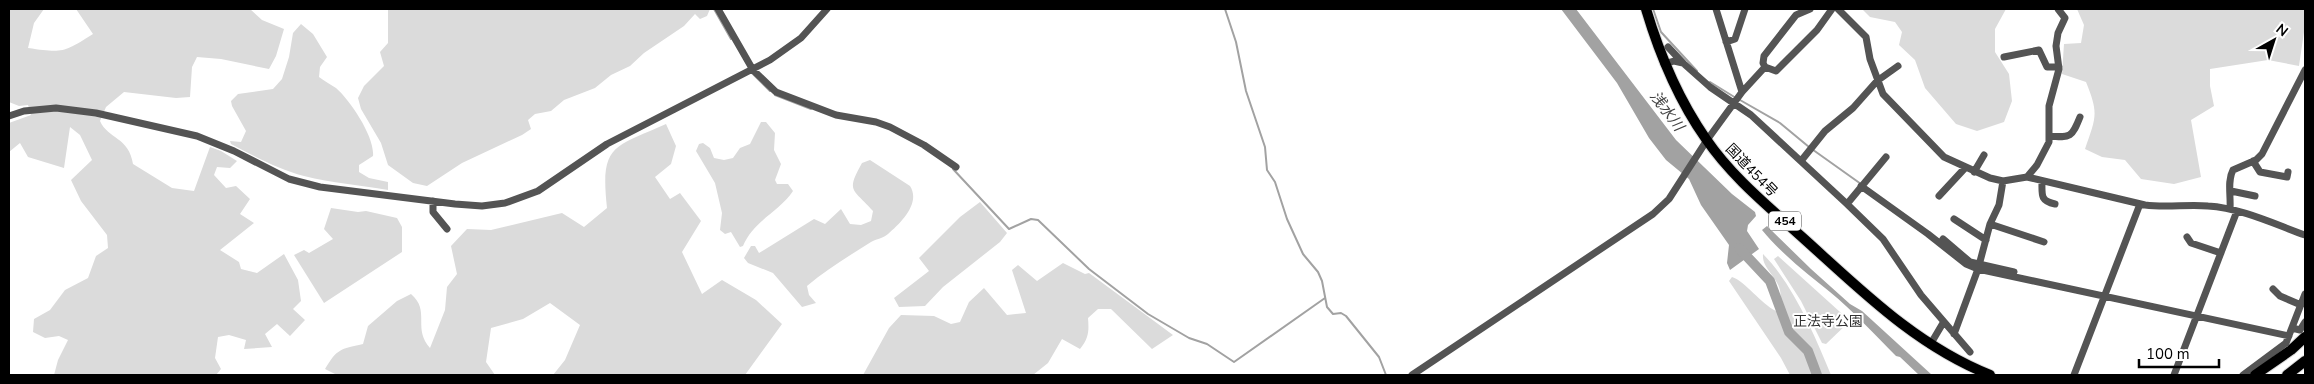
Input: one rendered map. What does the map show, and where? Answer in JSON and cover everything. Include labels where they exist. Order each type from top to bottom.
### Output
[{"type":"highway","name":"国道454号","points":[[1646,9],[1664,64],[1689,114],[1736,176],[1882,310],[1930,345],[1990,375]]},
{"type":"highway","points":[[2255,375],[2291,350],[2305,337]]},
{"type":"highway","points":[[2287,375],[2305,361]]},
{"type":"street","points":[[718,9],[753,70],[767,85],[781,95],[836,115],[876,122],[890,127],[924,145],[956,168]]},
{"type":"street","points":[[9,116],[24,111],[56,108],[96,114],[197,136],[228,148],[289,179],[303,183],[433,202],[482,206],[505,203],[526,197],[550,184],[607,144],[770,60],[801,38],[827,9]]},
{"type":"street","points":[[1716,9],[1742,92]]},
{"type":"street","points":[[1726,42],[1735,39],[1745,9]]},
{"type":"street","points":[[1765,67],[1763,63],[1764,56],[1796,16],[1810,9]]},
{"type":"street","points":[[1765,67],[1776,71],[1781,68],[1792,53],[1817,30],[1832,9]]},
{"type":"street","points":[[1838,9],[1866,37],[1870,59],[1878,81],[1884,94],[1893,106],[1916,126],[1944,157],[1965,168],[2003,181],[2027,177],[2164,208],[2187,205],[2233,210],[2305,235]]},
{"type":"street","points":[[2027,177],[2046,151],[2049,136],[2049,106],[2059,66],[2056,46],[2058,33],[2065,18],[2058,9]]},
{"type":"street","points":[[1668,47],[1710,87],[1751,115],[1883,239],[1921,295],[1970,352]]},
{"type":"street","points":[[2004,57],[2039,50],[2046,67],[2059,66]]},
{"type":"street","points":[[1664,64],[1674,61],[1683,63]]},
{"type":"street","points":[[1801,161],[1826,131],[1853,108],[1878,81],[1898,66]]},
{"type":"street","points":[[1412,375],[1653,214],[1669,199],[1707,140],[1742,92],[1765,67]]},
{"type":"street","points":[[2174,375],[2221,253],[2233,210],[2230,181],[2233,170],[2253,161],[2268,146],[2271,135],[2282,119],[2305,70]]},
{"type":"street","points":[[2049,136],[2067,137],[2073,133],[2080,117]]},
{"type":"street","points":[[1974,172],[1984,156]]},
{"type":"street","points":[[1847,204],[1886,157]]},
{"type":"street","points":[[2253,161],[2260,172],[2287,176],[2288,172]]},
{"type":"street","points":[[1939,196],[1965,168]]},
{"type":"street","points":[[1954,334],[1998,205],[2003,181]]},
{"type":"street","points":[[2042,181],[2044,199],[2055,204]]},
{"type":"street","points":[[1861,186],[1939,242],[1966,264],[2289,336]]},
{"type":"street","points":[[2231,191],[2255,196]]},
{"type":"street","points":[[433,202],[433,212],[447,229]]},
{"type":"street","points":[[2074,375],[2140,204]]},
{"type":"street","points":[[1954,219],[1986,240]]},
{"type":"street","points":[[1990,224],[2044,242]]},
{"type":"street","points":[[2187,238],[2191,243],[2221,253]]},
{"type":"street","points":[[1943,239],[1978,267],[2014,272]]},
{"type":"street","points":[[2273,289],[2280,296],[2301,305]]},
{"type":"street","points":[[2243,375],[2286,343],[2305,294]]},
{"type":"street","points":[[2292,328],[2300,330],[2305,322]]},
{"type":"street","points":[[1930,345],[1944,323]]},
{"type":"green space","points":[[9,9],[44,9],[34,23],[28,48],[49,51],[68,48],[93,34],[76,9],[250,9],[262,20],[284,29],[276,56],[269,69],[221,59],[197,57],[192,67],[190,97],[176,98],[124,92],[106,107],[100,121],[108,132],[127,148],[133,164],[172,188],[194,191],[210,147],[221,151],[237,161],[230,168],[217,167],[214,175],[226,188],[236,186],[250,199],[240,214],[254,223],[220,250],[239,262],[241,269],[257,273],[284,254],[298,280],[301,301],[293,309],[305,320],[290,336],[277,324],[265,334],[272,347],[244,349],[246,340],[229,335],[218,337],[215,358],[221,369],[216,375],[54,375],[58,360],[68,340],[59,336],[45,338],[33,332],[34,319],[50,310],[65,290],[88,278],[96,256],[108,248],[107,235],[81,201],[71,180],[92,160],[80,135],[70,127],[64,168],[28,157],[20,143],[9,152],[9,123],[31,115],[28,105],[19,106],[9,102]]},
{"type":"green space","points":[[388,9],[710,9],[707,16],[700,19],[695,14],[684,26],[644,53],[630,66],[611,75],[595,88],[564,100],[551,111],[535,114],[528,120],[531,129],[522,135],[462,163],[427,186],[413,183],[388,165],[381,143],[361,109],[358,98],[364,86],[384,66],[380,52],[388,43]]},
{"type":"green space","points":[[1862,9],[2006,9],[1995,29],[1995,52],[2009,74],[2012,101],[2004,122],[1977,131],[1956,124],[1925,88],[1915,60],[1899,45],[1902,32],[1895,22],[1870,17]]},
{"type":"green space","points":[[2077,9],[2305,9],[2305,25],[2299,66],[2268,60],[2210,69],[2210,86],[2214,106],[2191,120],[2201,177],[2174,184],[2141,179],[2125,160],[2102,157],[2085,149],[2094,122],[2093,101],[2086,82],[2062,74],[2064,44],[2081,43],[2084,25]]},
{"type":"green space","points":[[301,24],[313,34],[327,57],[320,67],[319,77],[336,88],[348,101],[366,129],[370,139],[373,156],[359,165],[359,172],[369,178],[388,182],[388,190],[304,176],[257,158],[231,144],[230,141],[241,142],[246,131],[231,101],[238,94],[273,89],[282,79],[289,57],[293,33]]},
{"type":"green space","points":[[761,122],[766,122],[775,133],[774,150],[781,164],[775,180],[777,184],[788,184],[793,191],[781,205],[753,230],[743,246],[740,247],[731,232],[725,234],[720,230],[722,213],[715,183],[696,151],[699,144],[703,143],[710,148],[714,158],[724,160],[733,158],[740,148],[750,144]]},
{"type":"green space","points":[[666,124],[676,146],[671,164],[655,177],[670,199],[680,193],[701,221],[682,252],[702,294],[722,280],[756,300],[782,324],[745,375],[553,375],[565,360],[580,325],[550,303],[523,319],[491,328],[486,362],[495,375],[337,375],[325,369],[333,357],[340,351],[363,344],[368,326],[397,301],[411,294],[417,300],[420,307],[422,334],[430,348],[445,310],[447,287],[457,274],[451,246],[467,229],[491,230],[562,213],[584,227],[607,208],[606,171],[614,151],[633,138]]},
{"type":"green space","points":[[870,160],[910,186],[913,192],[911,206],[904,218],[886,235],[846,258],[807,286],[809,295],[816,303],[802,307],[773,273],[748,263],[744,258],[751,246],[755,246],[759,253],[814,219],[825,224],[841,209],[850,224],[861,225],[871,221],[873,211],[856,193],[853,185],[862,163]]},
{"type":"green space","points":[[980,202],[1007,233],[1000,242],[943,287],[925,306],[899,307],[894,298],[929,271],[919,258],[960,217]]},
{"type":"green space","points":[[331,208],[358,212],[366,211],[397,218],[402,227],[402,252],[324,303],[294,255],[304,250],[309,253],[333,239],[324,229]]},
{"type":"green space","points":[[1763,254],[1784,280],[1802,311],[1831,375],[1790,375],[1781,358],[1729,281],[1732,277],[1737,279],[1776,311],[1780,301],[1780,293],[1775,279],[1766,267]]},
{"type":"green space","name":"正法寺公園","points":[[1778,256],[1850,321],[1826,344],[1822,343],[1801,301],[1774,259]]},
{"type":"green space","points":[[1063,263],[1085,274],[1089,273],[1173,335],[1152,349],[1111,309],[1098,309],[1088,318],[1088,334],[1080,349],[1062,339],[1048,363],[1033,375],[863,375],[889,328],[901,315],[934,316],[951,324],[960,322],[969,302],[984,288],[1007,315],[1026,313],[1012,270],[1018,265],[1037,281]]},
{"type":"shaded area","points":[[1561,9],[1576,9],[1676,140],[1732,194],[1755,212],[1756,216],[1748,225],[1747,231],[1759,249],[1730,270],[1727,263],[1729,245],[1701,205],[1689,179],[1666,160],[1649,138],[1617,83]]},
{"type":"shaded area","points":[[1767,226],[1811,269],[1850,304],[1862,311],[1932,375],[1919,375],[1900,357],[1896,356],[1847,307],[1777,247],[1762,230]]},
{"type":"waterway","points":[[714,9],[731,39]]},
{"type":"waterway","points":[[1225,9],[1236,42],[1246,91],[1265,147],[1267,170],[1275,182],[1287,219],[1303,254],[1318,272],[1322,281],[1327,307],[1333,314],[1341,313],[1346,316],[1379,357],[1386,375]]},
{"type":"waterway","points":[[1653,9],[1661,32],[1697,71]]},
{"type":"waterway","points":[[752,73],[770,91]]},
{"type":"waterway","points":[[1710,82],[1736,98]]},
{"type":"waterway","points":[[775,95],[811,109]]},
{"type":"waterway","points":[[1740,100],[1780,123],[1809,147],[1861,184]]},
{"type":"waterway","points":[[953,169],[1009,229],[1031,219],[1038,220],[1089,269],[1148,314],[1189,338],[1207,344],[1234,362],[1325,298]]},
{"type":"waterway","points":[[1739,248],[1770,281],[1789,332],[1808,351],[1817,375]]},
{"type":"water label","name":"浅水川","points":[[1667,111]]}]
